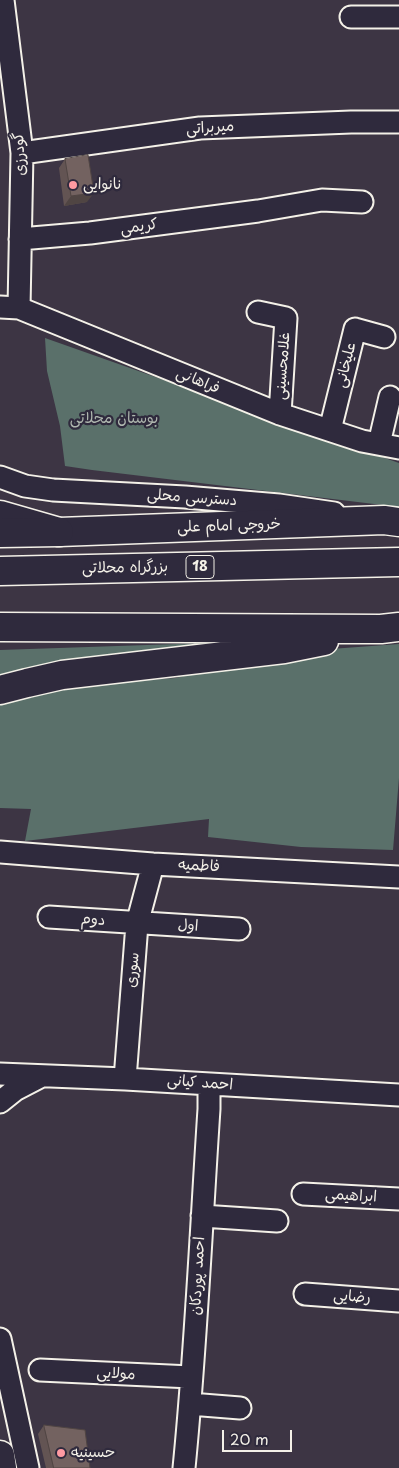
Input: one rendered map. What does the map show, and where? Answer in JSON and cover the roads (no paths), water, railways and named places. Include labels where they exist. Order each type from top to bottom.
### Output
[{"type":"main road","points":[[0,515],[59,532]]},
{"type":"main road","name":"خروجی امام علی","points":[[0,533],[392,521]]},
{"type":"main road","name":"بزرگراه محلاتی","points":[[0,572],[399,562]]},
{"type":"main road","points":[[0,627],[390,628]]},
{"type":"main road","points":[[0,690],[62,675],[284,648],[390,628]]},
{"type":"main road","points":[[0,1455],[2,1468]]},
{"type":"street","name":"گودرزی","points":[[3,0],[22,153],[20,239],[10,307]]},
{"type":"street","points":[[351,17],[376,8],[399,17]]},
{"type":"street","name":"میربراتی","points":[[22,153],[200,128],[399,122]]},
{"type":"street","name":"کریمی","points":[[20,239],[90,233],[258,211],[322,200],[362,202]]},
{"type":"street","name":"فراهانی","points":[[10,307],[280,414],[362,441],[389,446]]},
{"type":"street","name":"غلامحسینی","points":[[258,312],[286,318],[280,414]]},
{"type":"street","name":"علیخانی","points":[[330,430],[355,329],[384,337]]},
{"type":"street","points":[[389,446],[390,397]]},
{"type":"street","name":"دسترسی محلی","points":[[0,477],[25,486],[53,490],[185,497],[279,505],[392,521]]},
{"type":"street","name":"فاطمیه","points":[[0,852],[153,864],[399,877]]},
{"type":"street","name":"سوری","points":[[125,1078],[137,924],[153,864]]},
{"type":"street","name":"دوم","points":[[49,917],[137,924]]},
{"type":"street","name":"اول","points":[[137,924],[239,930]]},
{"type":"street","name":"احمد کیانی","points":[[0,1074],[125,1078],[399,1095]]},
{"type":"street","points":[[0,1102],[15,1090],[43,1076]]},
{"type":"street","name":"احمد پوردکان","points":[[184,1468],[196,1317],[209,1084]]},
{"type":"street","name":"ابراهیمی","points":[[303,1194],[399,1198]]},
{"type":"street","points":[[202,1216],[276,1221]]},
{"type":"street","name":"رضایی","points":[[305,1294],[399,1301]]},
{"type":"street","points":[[0,1339],[28,1468]]},
{"type":"street","name":"مولایی","points":[[40,1370],[191,1377]]},
{"type":"street","points":[[190,1404],[240,1408]]},
{"type":"place","name":"نانوایی","points":[[73,185]]},
{"type":"place","name":"حسینیه","points":[[61,1453]]},
{"type":"park label","name":"بوستان محلاتی","points":[[114,419]]}]
